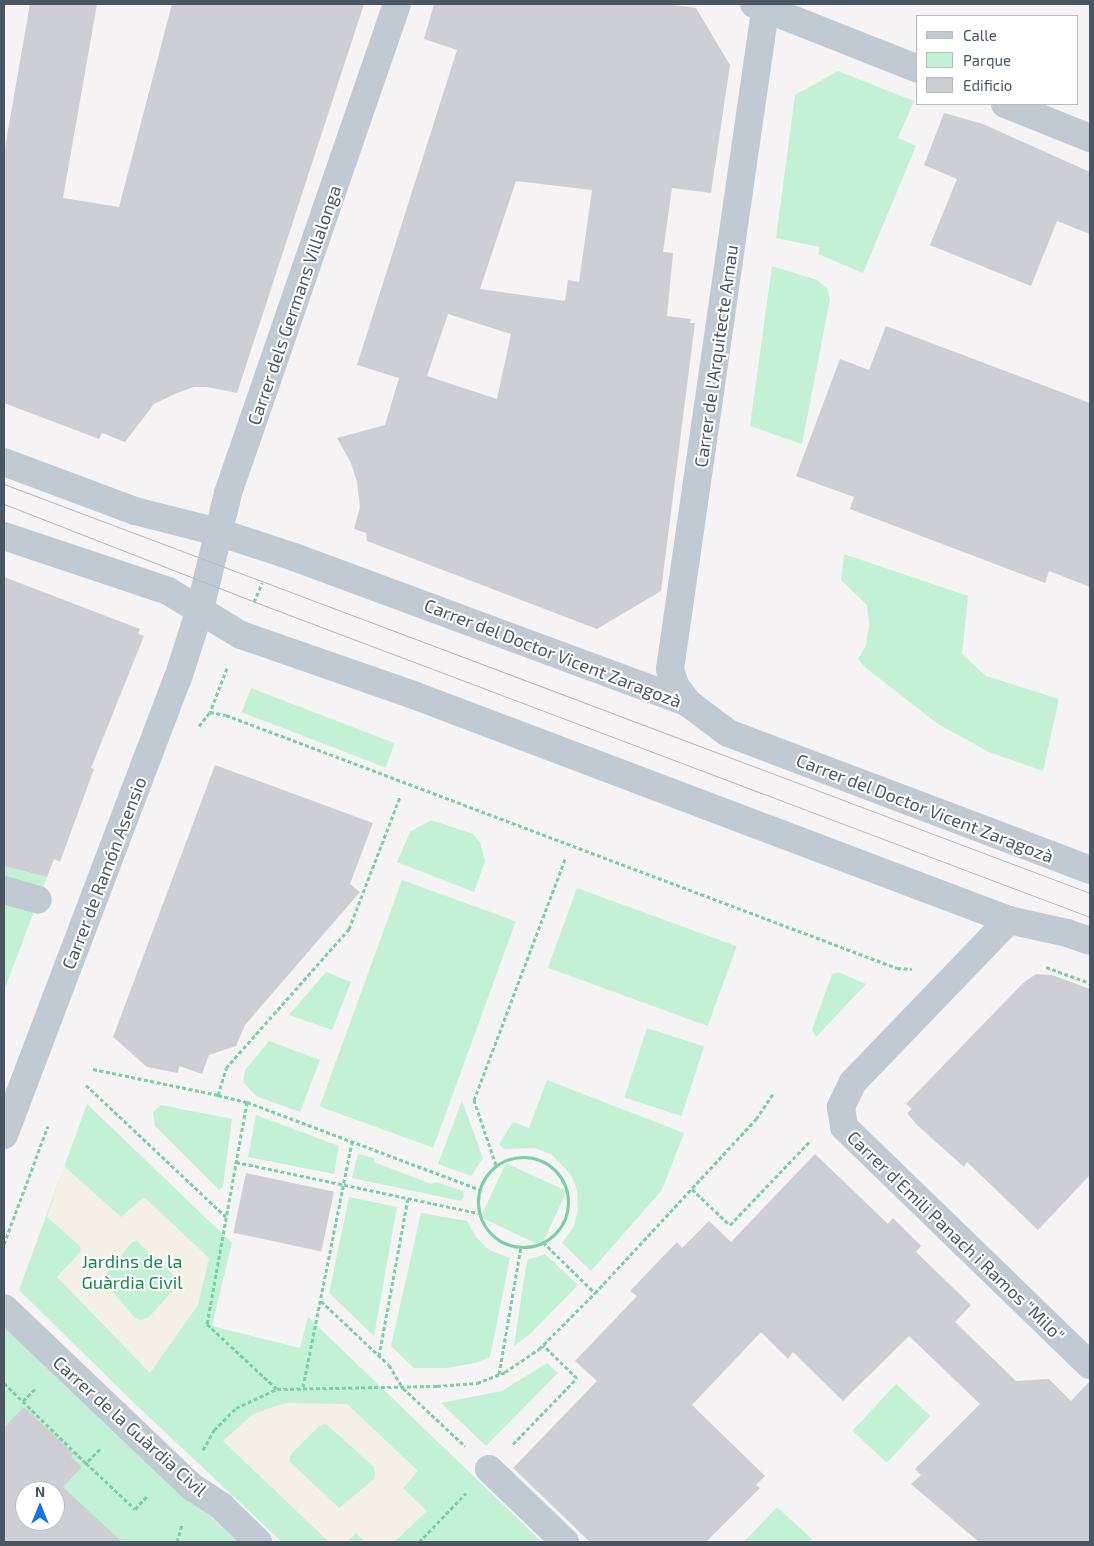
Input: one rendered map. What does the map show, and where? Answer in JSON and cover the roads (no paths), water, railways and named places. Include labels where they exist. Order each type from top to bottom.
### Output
[{"type":"street","name":"Carrer dels Germans Villalonga","points":[[200,609],[228,492],[397,4]]},
{"type":"street","points":[[762,5],[916,68]]},
{"type":"street","name":"Carrer de l'Arquitecte Arnau","points":[[688,704],[675,685],[670,668],[762,5]]},
{"type":"street","points":[[1008,105],[1090,138]]},
{"type":"street","name":"Carrer del Doctor Vicent Zaragozà","points":[[4,462],[135,511],[218,532],[294,557],[688,704],[728,733],[1090,870]]},
{"type":"street","points":[[4,536],[168,591],[242,635],[435,703],[1009,920],[1067,933],[1090,942]]},
{"type":"street","name":"Carrer de Ramón Asensio","points":[[4,1135],[178,678],[200,609]]},
{"type":"street","points":[[4,890],[38,900]]},
{"type":"street","name":"Carrer d'Emili Panach i Ramos \"Milo\"","points":[[1009,920],[853,1082],[841,1107],[844,1127],[1090,1365]]},
{"type":"street","name":"Carrer de la Guàrdia Civil","points":[[4,1308],[182,1478],[221,1506],[258,1542]]},
{"type":"street","points":[[489,1469],[565,1542]]},
{"type":"tram line","points":[[4,484],[1090,893]]},
{"type":"tram line","points":[[4,504],[255,602],[1090,917]]},
{"type":"park label","name":"Jardins de la Guàrdia Civil","points":[[132,1272]]}]
